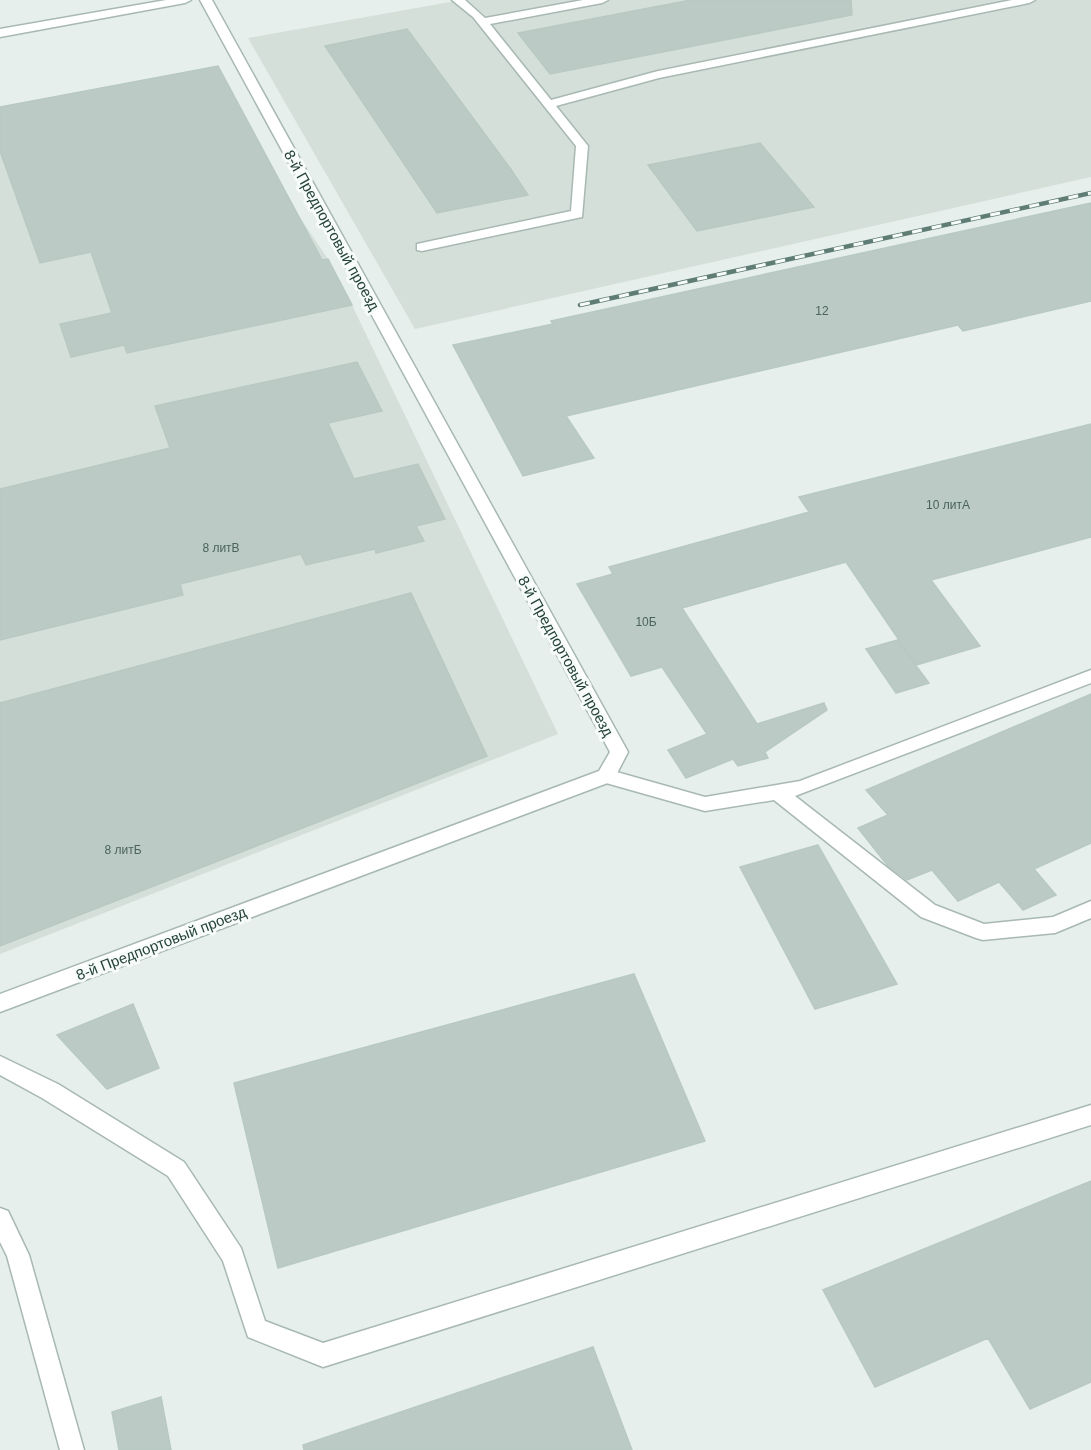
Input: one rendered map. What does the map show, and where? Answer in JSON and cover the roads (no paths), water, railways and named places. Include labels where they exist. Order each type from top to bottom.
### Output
[{"type":"street","points":[[0,33],[185,0]]},
{"type":"street","name":"8-й Предпортовый проезд","points":[[0,1003],[606,776],[619,752],[206,0]]},
{"type":"street","points":[[422,247],[577,214],[582,146],[482,22],[458,0]]},
{"type":"street","points":[[482,22],[602,0]]},
{"type":"street","points":[[549,104],[658,75],[1029,0]]},
{"type":"street","points":[[606,776],[705,804],[778,794],[802,788],[1091,676]]},
{"type":"street","points":[[778,794],[928,911],[983,932],[1054,925],[1091,909]]},
{"type":"street","points":[[0,1065],[50,1091],[176,1169],[233,1256],[256,1329],[323,1355],[1091,1115]]},
{"type":"street","points":[[0,1218],[18,1255],[72,1450]]},
{"type":"railway","points":[[580,305],[1091,193]]}]
